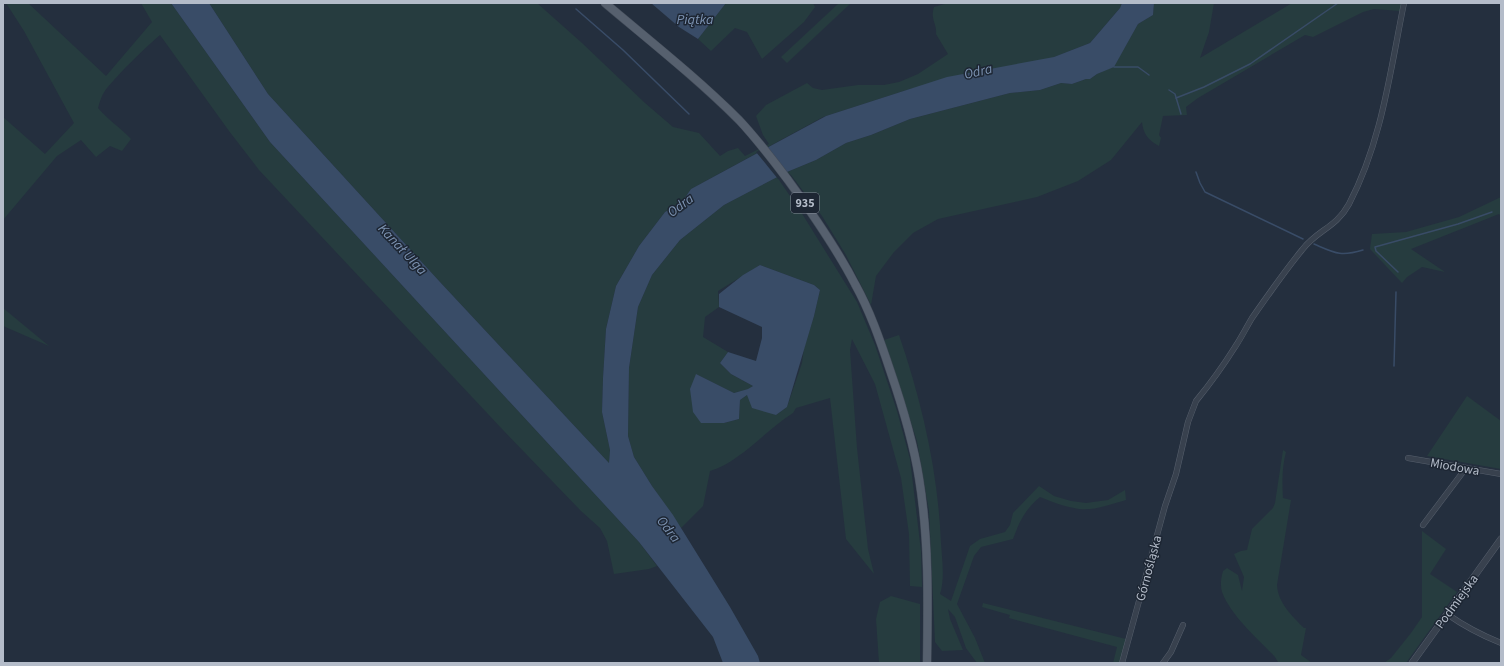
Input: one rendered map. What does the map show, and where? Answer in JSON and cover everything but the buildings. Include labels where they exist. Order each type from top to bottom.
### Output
[{"type":"main road","name":"935","points":[[605,3],[702,86],[738,120],[762,146],[802,200],[838,253],[855,284],[880,340],[906,415],[914,446],[924,514],[927,549],[928,616],[926,663]]},
{"type":"street","name":"Górnośląska","points":[[1122,663],[1165,506],[1176,474],[1188,422],[1196,402],[1236,347],[1251,320],[1292,262],[1313,237],[1332,225],[1342,216],[1349,204],[1363,173],[1378,131],[1390,78],[1404,3]]},
{"type":"street","name":"Miodowa","points":[[1408,458],[1501,474]]},
{"type":"street","points":[[1423,525],[1466,468]]},
{"type":"street","name":"Podmiejska","points":[[1412,663],[1501,539]]},
{"type":"street","points":[[1447,614],[1479,634],[1501,643]]},
{"type":"street","points":[[1163,663],[1171,652],[1183,625]]},
{"type":"green space","points":[[6,3],[28,3],[106,76],[152,22],[141,3],[171,3],[270,142],[639,542],[657,566],[649,569],[614,574],[607,541],[600,528],[581,511],[503,430],[259,170],[160,35],[133,60],[107,88],[98,108],[131,139],[122,151],[110,146],[96,157],[81,140],[57,156],[3,220],[3,117],[45,154],[74,123],[24,31]]},
{"type":"green space","points":[[209,3],[537,3],[673,127],[699,133],[720,156],[728,151],[738,148],[745,156],[769,144],[763,135],[756,116],[766,105],[807,83],[813,88],[822,90],[858,85],[884,85],[899,82],[918,74],[948,54],[936,34],[936,27],[933,18],[934,7],[948,3],[1122,3],[1120,8],[1090,43],[1052,58],[910,89],[823,117],[691,189],[682,202],[665,212],[639,246],[616,286],[606,329],[602,412],[610,450],[609,463],[440,282],[268,94]]},
{"type":"green space","points":[[726,3],[813,3],[815,7],[804,22],[762,59],[747,32],[735,28],[711,51],[698,39]]},
{"type":"green space","points":[[839,3],[851,3],[787,63],[781,57]]},
{"type":"green space","points":[[1154,3],[1214,3],[1209,32],[1200,58],[1292,3],[1402,3],[1400,11],[1374,9],[1363,12],[1313,37],[1305,35],[1198,98],[1186,107],[1187,115],[1163,116],[1159,135],[1161,138],[1159,146],[1147,137],[1142,122],[1111,160],[1078,181],[1037,197],[938,219],[913,233],[894,252],[876,276],[871,305],[846,255],[822,216],[791,175],[787,172],[816,160],[846,143],[871,135],[910,119],[1010,93],[1040,90],[1061,83],[1072,84],[1090,79],[1114,66],[1138,24],[1153,15]]},
{"type":"green space","points":[[777,177],[801,212],[857,302],[875,345],[897,411],[910,459],[921,551],[922,587],[910,586],[909,534],[901,478],[875,384],[852,339],[850,350],[857,448],[868,549],[874,574],[846,539],[830,398],[796,408],[793,413],[732,461],[710,471],[703,506],[681,528],[634,457],[628,436],[629,368],[638,307],[652,275],[680,240],[724,205]],"holes":[[[760,265],[814,285],[820,290],[804,348],[802,363],[787,407],[776,415],[747,395],[740,400],[739,419],[724,423],[696,374],[734,393],[749,389],[753,386],[731,374],[720,363],[728,352],[703,337],[705,317],[719,307],[718,291]]]},
{"type":"green space","points":[[1501,197],[1501,216],[1499,214],[1411,249],[1445,272],[1422,267],[1407,277],[1402,283],[1370,249],[1372,234],[1406,232],[1459,217]]},
{"type":"green space","points":[[3,308],[49,346],[3,326]]},
{"type":"green space","points":[[899,335],[915,386],[928,437],[939,516],[943,575],[940,594],[951,601],[970,546],[980,539],[1005,532],[1010,525],[1013,513],[1039,486],[1054,496],[1071,501],[1086,503],[1108,500],[1125,490],[1126,500],[1091,509],[1069,507],[1040,497],[1030,506],[1018,526],[1013,539],[981,547],[974,556],[957,604],[975,638],[985,663],[977,663],[966,648],[955,617],[948,609],[950,619],[963,650],[942,651],[935,642],[929,511],[917,441],[884,340]]},
{"type":"green space","points":[[1467,396],[1501,421],[1501,469],[1427,456]]},
{"type":"green space","points":[[1283,450],[1286,452],[1282,486],[1283,498],[1291,500],[1277,585],[1280,598],[1286,609],[1304,628],[1306,628],[1301,655],[1312,663],[1278,662],[1238,618],[1226,601],[1221,589],[1222,574],[1227,568],[1238,575],[1242,591],[1244,577],[1234,554],[1247,550],[1252,529],[1273,508]]},
{"type":"green space","points":[[1422,531],[1446,549],[1430,574],[1457,592],[1406,663],[1384,663],[1391,658],[1422,617]]},
{"type":"green space","points":[[891,596],[920,604],[920,663],[879,663],[876,619],[880,602]]},
{"type":"green space","points":[[983,603],[1126,639],[1120,663],[1113,663],[1117,647],[1009,618],[1010,615],[982,607]]},
{"type":"water","points":[[171,3],[209,3],[268,94],[440,282],[609,463],[610,450],[602,412],[603,378],[606,329],[616,286],[639,246],[665,212],[682,202],[691,189],[826,116],[947,77],[1054,57],[1090,43],[1120,8],[1122,3],[1154,3],[1153,15],[1138,24],[1114,67],[1097,74],[1090,79],[1072,84],[1061,83],[1040,90],[1010,93],[910,119],[871,135],[846,143],[816,160],[787,172],[724,205],[680,240],[652,275],[638,307],[629,368],[628,436],[634,457],[652,486],[673,515],[730,607],[758,656],[760,663],[723,663],[713,637],[639,542],[270,142]]},
{"type":"water","name":"Piątka","points":[[651,3],[726,3],[698,39],[679,27]]},
{"type":"water","points":[[760,265],[814,285],[820,290],[814,316],[787,407],[776,415],[752,408],[747,395],[740,400],[739,419],[724,423],[701,423],[693,412],[690,389],[696,374],[734,393],[753,386],[731,374],[720,363],[728,352],[756,361],[762,338],[762,327],[719,307],[719,294],[743,275]]},
{"type":"pier","points":[[765,147],[788,174],[778,179],[756,152]]},
{"type":"waterway","points":[[1176,98],[1204,87],[1250,64],[1338,3]]},
{"type":"waterway","points":[[576,9],[623,50],[689,114]]},
{"type":"waterway","points":[[1114,67],[1138,67],[1149,75]]},
{"type":"waterway","points":[[1169,90],[1175,94],[1181,114]]},
{"type":"waterway","points":[[1196,172],[1205,192],[1303,239]]},
{"type":"waterway","points":[[1398,272],[1376,251],[1375,247],[1458,224],[1492,212]]},
{"type":"waterway","points":[[1314,244],[1327,250],[1343,254],[1363,250]]},
{"type":"waterway","points":[[1394,366],[1396,292]]},
{"type":"water label","name":"Odra","points":[[978,71]]},
{"type":"water label","name":"Odra","points":[[680,205]]},
{"type":"water label","name":"Kanał Ulga","points":[[403,249]]},
{"type":"water label","name":"Odra","points":[[669,529]]}]
